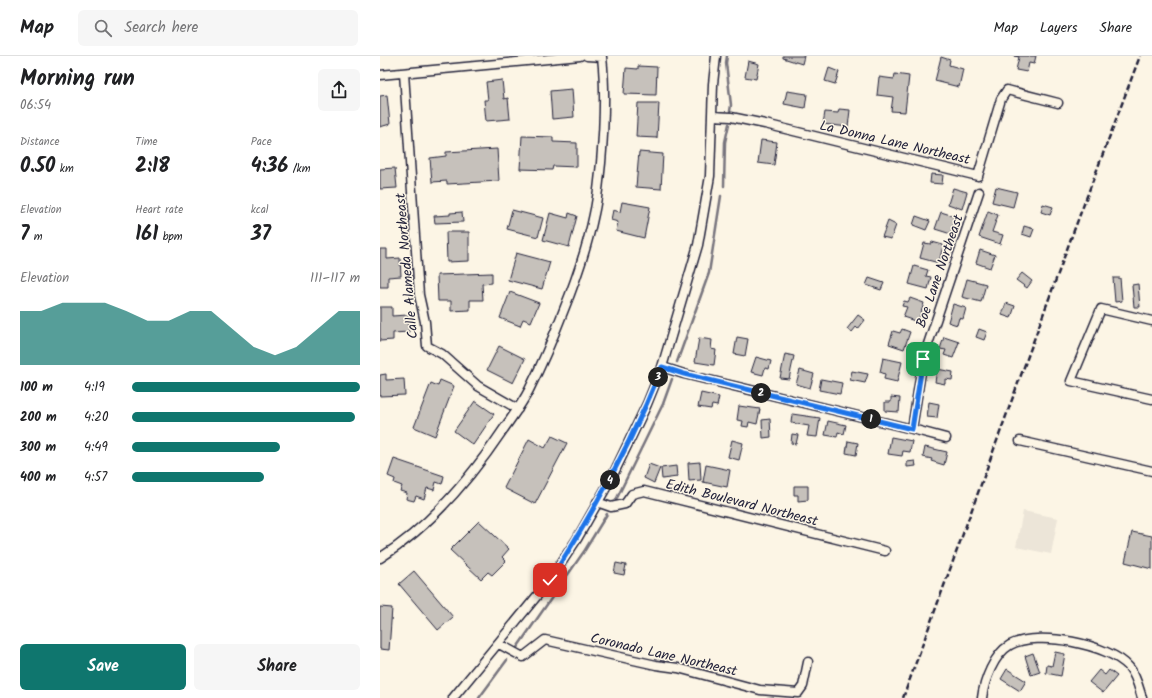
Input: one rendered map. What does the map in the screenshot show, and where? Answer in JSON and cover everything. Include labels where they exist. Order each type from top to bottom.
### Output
[{"type":"street","points":[[380,75],[580,56]]},
{"type":"street","points":[[380,558],[391,552],[415,532],[454,495],[488,453],[518,409],[552,340],[577,276],[591,228],[598,194],[604,128],[604,77],[602,57],[587,56]]},
{"type":"street","points":[[453,698],[499,644],[550,580],[577,539],[629,443],[647,404],[662,367],[698,246],[710,176],[716,56]]},
{"type":"street","name":"Calle Alameda Northeast","points":[[404,73],[419,295],[425,322],[427,346],[442,354],[478,386],[518,409]]},
{"type":"street","name":"La Donna Lane Northeast","points":[[712,116],[731,117],[765,124],[978,176],[1001,99],[1007,90],[1058,103]]},
{"type":"street","name":"Boe Lane Northeast","points":[[912,429],[923,359],[979,192]]},
{"type":"street","points":[[1152,321],[1102,309],[1071,381],[1152,398]]},
{"type":"street","points":[[662,367],[684,374],[946,438]]},
{"type":"street","points":[[1020,441],[1152,471]]},
{"type":"street","name":"Edith Boulevard Northeast","points":[[597,502],[611,508],[625,504],[632,494],[644,491],[885,551]]},
{"type":"street","points":[[982,698],[983,689],[990,669],[1010,646],[1027,639],[1046,638],[1079,643],[1115,656],[1129,667],[1139,685],[1142,698]]},
{"type":"street","name":"Coronado Lane Northeast","points":[[499,644],[523,657],[545,640],[656,666],[678,668],[760,690],[798,694],[803,686],[808,662]]},
{"type":"shaded area","points":[[1023,511],[1058,518],[1051,554],[1016,547]]},
{"type":"building","points":[[783,56],[804,56],[802,64],[783,58]]},
{"type":"building","points":[[1014,56],[1036,56],[1034,64],[1029,63],[1027,72],[1016,70],[1019,57]]},
{"type":"building","points":[[941,57],[950,60],[949,65],[963,69],[959,87],[935,81]]},
{"type":"building","points":[[748,61],[759,64],[756,79],[745,77]]},
{"type":"building","points":[[638,66],[657,67],[656,95],[624,94],[626,68],[638,69]]},
{"type":"building","points":[[829,68],[839,72],[835,84],[825,81]]},
{"type":"building","points":[[895,74],[909,76],[905,112],[891,111],[893,97],[877,95],[879,77],[894,79]]},
{"type":"building","points":[[502,80],[504,99],[508,98],[510,119],[486,121],[484,100],[488,100],[486,82]]},
{"type":"building","points":[[572,89],[574,117],[552,119],[550,91]]},
{"type":"building","points":[[787,91],[807,94],[805,108],[784,104]]},
{"type":"building","points":[[387,95],[390,124],[380,127],[380,96]]},
{"type":"building","points":[[638,103],[659,103],[657,138],[636,137]]},
{"type":"building","points":[[839,109],[850,110],[848,127],[823,124],[825,112],[838,113]]},
{"type":"building","points":[[522,136],[553,137],[553,142],[577,143],[577,167],[553,166],[552,170],[520,169]]},
{"type":"building","points":[[761,140],[777,142],[774,165],[758,163]]},
{"type":"building","points":[[497,149],[499,181],[447,184],[447,181],[432,182],[430,158],[446,156],[446,152]]},
{"type":"building","points":[[639,152],[663,154],[661,189],[636,187]]},
{"type":"building","points":[[395,168],[397,188],[380,189],[380,169]]},
{"type":"building","points":[[931,174],[943,175],[942,184],[930,183]]},
{"type":"building","points":[[996,187],[1017,192],[1013,207],[992,202]]},
{"type":"building","points":[[953,188],[967,192],[962,209],[948,204]]},
{"type":"building","points":[[622,202],[650,207],[644,238],[616,231],[618,222],[611,220],[613,210],[620,212]]},
{"type":"building","points":[[1043,204],[1053,207],[1050,215],[1041,212]]},
{"type":"building","points":[[512,210],[543,218],[538,237],[507,229]]},
{"type":"building","points":[[988,211],[998,215],[992,232],[1003,235],[1000,244],[979,237]]},
{"type":"building","points":[[462,212],[463,222],[435,223],[434,216],[450,215],[450,213]]},
{"type":"building","points":[[941,212],[957,217],[951,234],[935,229]]},
{"type":"building","points":[[550,213],[568,218],[569,213],[577,216],[569,247],[543,240]]},
{"type":"building","points":[[916,216],[930,221],[926,230],[913,225]]},
{"type":"building","points":[[888,221],[896,225],[891,239],[882,237]]},
{"type":"building","points":[[1024,226],[1034,229],[1031,237],[1022,234]]},
{"type":"building","points":[[446,232],[469,232],[469,261],[447,262]]},
{"type":"building","points":[[932,242],[943,245],[939,263],[920,258],[924,243],[931,244]]},
{"type":"building","points":[[380,249],[387,249],[387,259],[400,258],[401,276],[388,277],[388,287],[380,287]]},
{"type":"building","points":[[980,250],[995,255],[990,268],[976,263]]},
{"type":"building","points":[[516,253],[550,262],[542,289],[508,280]]},
{"type":"building","points":[[914,266],[928,270],[926,276],[931,277],[928,289],[909,284]]},
{"type":"building","points":[[492,273],[492,283],[482,284],[483,300],[470,300],[470,310],[451,311],[451,301],[438,301],[437,275]]},
{"type":"building","points":[[1022,273],[1032,281],[1027,288],[1016,280]]},
{"type":"building","points":[[869,278],[884,283],[881,290],[866,285]]},
{"type":"building","points":[[1113,278],[1120,278],[1122,301],[1115,302]]},
{"type":"building","points":[[967,279],[986,284],[981,302],[962,297]]},
{"type":"building","points":[[1138,284],[1140,307],[1134,307],[1132,285]]},
{"type":"building","points":[[510,292],[539,303],[531,322],[523,319],[520,326],[500,318]]},
{"type":"building","points":[[910,298],[924,303],[918,322],[903,317],[907,307],[902,306],[904,301],[908,302]]},
{"type":"building","points":[[1006,303],[1015,306],[1011,318],[1002,315]]},
{"type":"building","points":[[953,304],[966,308],[963,319],[959,318],[957,325],[948,322]]},
{"type":"building","points":[[380,307],[392,307],[392,316],[408,315],[409,332],[393,333],[393,340],[380,341]]},
{"type":"building","points":[[858,315],[865,320],[858,329],[856,327],[852,332],[847,329]]},
{"type":"building","points":[[902,329],[910,332],[904,349],[889,344],[893,331],[900,333]]},
{"type":"building","points":[[979,329],[987,332],[984,340],[976,337]]},
{"type":"building","points":[[737,337],[748,339],[745,356],[734,354]]},
{"type":"building","points":[[944,337],[959,342],[953,358],[944,355],[946,350],[940,349]]},
{"type":"building","points":[[699,338],[712,340],[711,349],[716,350],[714,365],[695,362]]},
{"type":"building","points":[[499,346],[525,359],[513,383],[487,370]]},
{"type":"building","points":[[785,354],[794,356],[789,379],[780,378]]},
{"type":"building","points":[[756,357],[771,361],[769,369],[765,368],[763,375],[751,372]]},
{"type":"building","points":[[883,358],[902,362],[897,382],[884,379],[885,374],[880,372]]},
{"type":"building","points":[[937,369],[953,372],[952,380],[945,379],[945,384],[935,382]]},
{"type":"building","points":[[800,370],[814,374],[810,388],[796,384]]},
{"type":"building","points":[[852,371],[868,374],[865,383],[850,380]]},
{"type":"building","points":[[386,374],[386,380],[404,379],[405,395],[380,396],[380,375]]},
{"type":"building","points":[[821,379],[842,383],[840,394],[819,390]]},
{"type":"building","points":[[440,380],[454,386],[435,436],[414,427],[431,383],[438,386]]},
{"type":"building","points":[[701,393],[719,397],[717,406],[712,405],[711,409],[698,407]]},
{"type":"building","points":[[891,397],[900,398],[899,412],[885,411],[885,402],[891,402]]},
{"type":"building","points":[[475,401],[494,414],[473,445],[454,431]]},
{"type":"building","points":[[929,402],[939,404],[937,418],[927,417]]},
{"type":"building","points":[[739,406],[760,409],[757,424],[749,422],[748,427],[742,426],[743,421],[737,420]]},
{"type":"building","points":[[792,414],[820,418],[817,437],[807,436],[809,426],[791,423]]},
{"type":"building","points":[[770,419],[771,437],[763,438],[762,420]]},
{"type":"building","points":[[828,421],[846,425],[844,434],[838,432],[837,437],[825,435]]},
{"type":"building","points":[[792,434],[798,435],[796,444],[791,443]]},
{"type":"building","points":[[552,436],[567,443],[535,504],[504,488],[529,439],[545,448]]},
{"type":"building","points":[[891,437],[912,441],[910,452],[903,451],[902,456],[888,454]]},
{"type":"building","points":[[732,440],[743,443],[739,460],[728,457]]},
{"type":"building","points":[[848,441],[858,443],[856,455],[846,453]]},
{"type":"building","points":[[925,447],[947,452],[944,465],[931,461],[932,459],[923,457]]},
{"type":"building","points":[[394,459],[444,476],[442,484],[436,482],[434,490],[427,488],[424,499],[416,496],[414,501],[406,499],[407,493],[400,491],[402,486],[394,483],[395,479],[388,476]]},
{"type":"building","points":[[915,461],[916,466],[907,467],[907,462]]},
{"type":"building","points":[[700,462],[701,480],[689,481],[688,463]]},
{"type":"building","points":[[649,464],[660,468],[654,483],[644,478]]},
{"type":"building","points":[[706,465],[730,470],[727,487],[703,482]]},
{"type":"building","points":[[676,466],[677,477],[662,479],[661,468]]},
{"type":"building","points":[[794,486],[808,486],[808,500],[798,501],[798,495],[794,495]]},
{"type":"building","points":[[479,521],[509,549],[502,557],[506,561],[492,575],[488,572],[481,579],[450,550]]},
{"type":"building","points":[[1132,532],[1152,536],[1152,569],[1125,562]]},
{"type":"building","points":[[616,563],[626,565],[624,575],[614,573]]},
{"type":"building","points":[[414,571],[453,617],[438,630],[399,584]]},
{"type":"building","points":[[380,607],[392,608],[389,650],[380,649]]},
{"type":"building","points":[[1055,652],[1065,654],[1061,676],[1046,673],[1047,665],[1052,666]]},
{"type":"building","points":[[1033,653],[1040,672],[1031,675],[1025,656]]},
{"type":"building","points":[[1007,669],[1026,681],[1020,691],[1001,679]]},
{"type":"building","points":[[1099,670],[1105,675],[1109,670],[1117,676],[1103,693],[1089,682]]},
{"type":"waterway","points":[[727,56],[726,63],[731,105],[730,111]]},
{"type":"waterway","points":[[724,186],[725,142],[729,124]]},
{"type":"waterway","points":[[677,362],[709,273],[721,196]]},
{"type":"waterway","points":[[616,500],[663,404],[672,379]]},
{"type":"waterway","points":[[516,649],[585,550],[607,514]]},
{"type":"waterway","points":[[479,698],[507,660]]},
{"type":"railway","points":[[903,698],[1070,241],[1140,56]]},
{"type":"route","points":[[550,580],[577,539],[611,479],[647,404],[662,367],[684,374],[912,429],[923,359]]}]
